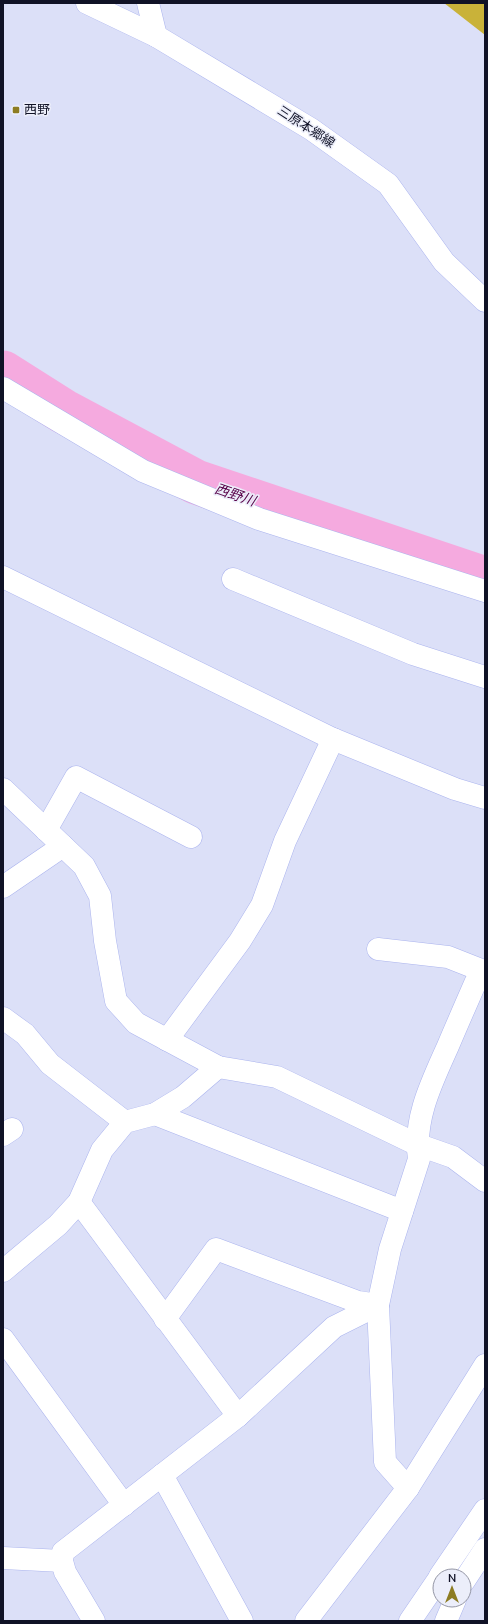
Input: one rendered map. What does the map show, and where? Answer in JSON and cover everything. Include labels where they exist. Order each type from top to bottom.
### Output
[{"type":"main road","name":"三原本郷線","points":[[87,3],[156,36],[311,129],[388,184],[444,262],[485,301]]},
{"type":"main road","points":[[148,3],[156,36]]},
{"type":"main road","points":[[3,388],[151,474],[259,520],[485,591]]},
{"type":"main road","points":[[3,577],[333,739],[455,789],[485,798]]},
{"type":"main road","points":[[233,579],[413,654],[485,678]]},
{"type":"main road","points":[[167,1040],[240,941],[262,905],[286,841],[333,739]]},
{"type":"main road","points":[[46,830],[76,777],[191,837]]},
{"type":"main road","points":[[3,789],[84,866],[100,896],[105,941],[116,1001],[136,1023],[218,1067],[277,1077],[416,1144],[453,1157],[485,1181]]},
{"type":"main road","points":[[3,887],[63,846]]},
{"type":"main road","points":[[378,949],[448,957],[481,970],[433,1081],[420,1115],[416,1144],[419,1159],[390,1248],[365,1307],[385,1462],[408,1488]]},
{"type":"main road","points":[[3,1018],[25,1034],[50,1064],[125,1122]]},
{"type":"main road","points":[[3,1271],[58,1225],[79,1202],[102,1150],[125,1122],[155,1114],[183,1097],[218,1067]]},
{"type":"main road","points":[[155,1114],[402,1211]]},
{"type":"main road","points":[[79,1202],[238,1416]]},
{"type":"main road","points":[[165,1318],[216,1249],[365,1307]]},
{"type":"main road","points":[[94,1621],[65,1572],[62,1561],[63,1552],[238,1416],[334,1327],[365,1307]]},
{"type":"main road","points":[[3,1340],[124,1505]]},
{"type":"main road","points":[[306,1621],[408,1488],[485,1365]]},
{"type":"main road","points":[[162,1475],[242,1621]]},
{"type":"main road","points":[[445,1568],[485,1510]]},
{"type":"main road","points":[[472,1569],[485,1550]]},
{"type":"main road","points":[[3,1558],[62,1561]]},
{"type":"main road","points":[[410,1621],[432,1588]]},
{"type":"main road","points":[[446,1621],[452,1608]]},
{"type":"shaded area","points":[[444,3],[485,3],[485,35]]},
{"type":"waterway","name":"西野川","points":[[3,373],[63,411],[196,482],[485,579]]},
{"type":"place","name":"西野","points":[[16,110]]}]
